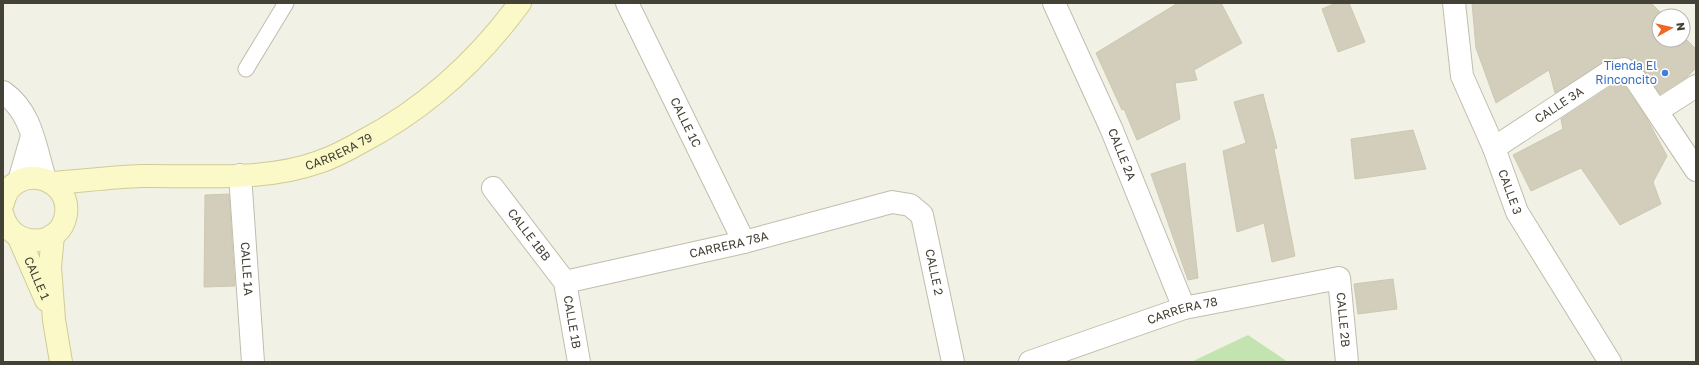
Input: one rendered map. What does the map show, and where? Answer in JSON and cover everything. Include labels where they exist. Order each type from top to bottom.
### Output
[{"type":"main road","name":"CARRERA 79","points":[[8,192],[27,178],[48,181],[240,175],[281,171],[319,162],[386,129],[428,100],[466,67],[490,41],[520,3]]},
{"type":"main road","points":[[19,238],[36,242],[52,235],[59,230],[66,214],[85,194],[106,178]]},
{"type":"main road","points":[[48,181],[63,196],[66,214]]},
{"type":"main road","name":"CALLE 1","points":[[3,218],[7,226],[19,238],[54,320]]},
{"type":"main road","name":"CALLE 1","points":[[52,235],[50,267],[54,320],[61,362]]},
{"type":"street","name":"CALLE 1C","points":[[627,3],[744,242]]},
{"type":"street","name":"CALLE 2A","points":[[1054,3],[1111,128],[1184,308]]},
{"type":"street","name":"CALLE 3","points":[[1454,3],[1462,76],[1494,148],[1517,212],[1610,362]]},
{"type":"street","name":"CALLE 3A","points":[[1494,148],[1612,71],[1624,69],[1636,80],[1696,170]]},
{"type":"street","points":[[1657,111],[1696,86]]},
{"type":"street","points":[[3,92],[10,97],[26,115],[48,181]]},
{"type":"street","points":[[8,192],[32,136]]},
{"type":"street","name":"CALLE 1A","points":[[240,175],[253,362]]},
{"type":"street","name":"CALLE 1BB","points":[[493,188],[565,282]]},
{"type":"street","name":"CARRERA 78A","points":[[565,282],[744,242],[892,202]]},
{"type":"street","name":"CALLE 2","points":[[892,202],[910,205],[922,215],[953,362]]},
{"type":"street","name":"CARRERA 78","points":[[1030,362],[1184,308],[1339,278]]},
{"type":"street","name":"CALLE 2B","points":[[1339,278],[1347,362]]},
{"type":"street","name":"CALLE 1B","points":[[565,282],[579,362]]},
{"type":"lane","points":[[246,70],[286,3]]},
{"type":"green space","points":[[1248,335],[1288,362],[1191,362]]},
{"type":"building","points":[[1178,3],[1221,3],[1242,43],[1194,70],[1197,80],[1175,83],[1180,119],[1137,140],[1124,109],[1122,110],[1096,53]]},
{"type":"building","points":[[1336,3],[1349,3],[1365,42],[1338,52],[1322,9]]},
{"type":"building","points":[[1472,3],[1651,3],[1656,8],[1651,8],[1651,48],[1691,48],[1691,44],[1696,49],[1696,68],[1687,77],[1660,94],[1646,73],[1632,60],[1622,57],[1609,59],[1555,93],[1549,70],[1496,103],[1476,48]]},
{"type":"building","points":[[1620,82],[1626,88],[1646,117],[1667,156],[1653,182],[1661,204],[1620,225],[1581,168],[1531,191],[1513,155],[1563,129],[1561,119],[1616,83]]},
{"type":"building","points":[[1263,94],[1277,148],[1274,149],[1295,256],[1272,262],[1264,223],[1237,232],[1223,151],[1246,143],[1234,102]]},
{"type":"building","points":[[1413,130],[1426,169],[1355,179],[1351,139]]},
{"type":"building","points":[[1185,163],[1198,278],[1188,280],[1151,174]]},
{"type":"building","points":[[229,194],[235,286],[204,287],[205,195]]},
{"type":"building","points":[[1393,279],[1397,309],[1358,314],[1354,284]]},
{"type":"place","name":"Tienda El Rinconcito","points":[[1665,73]]}]
